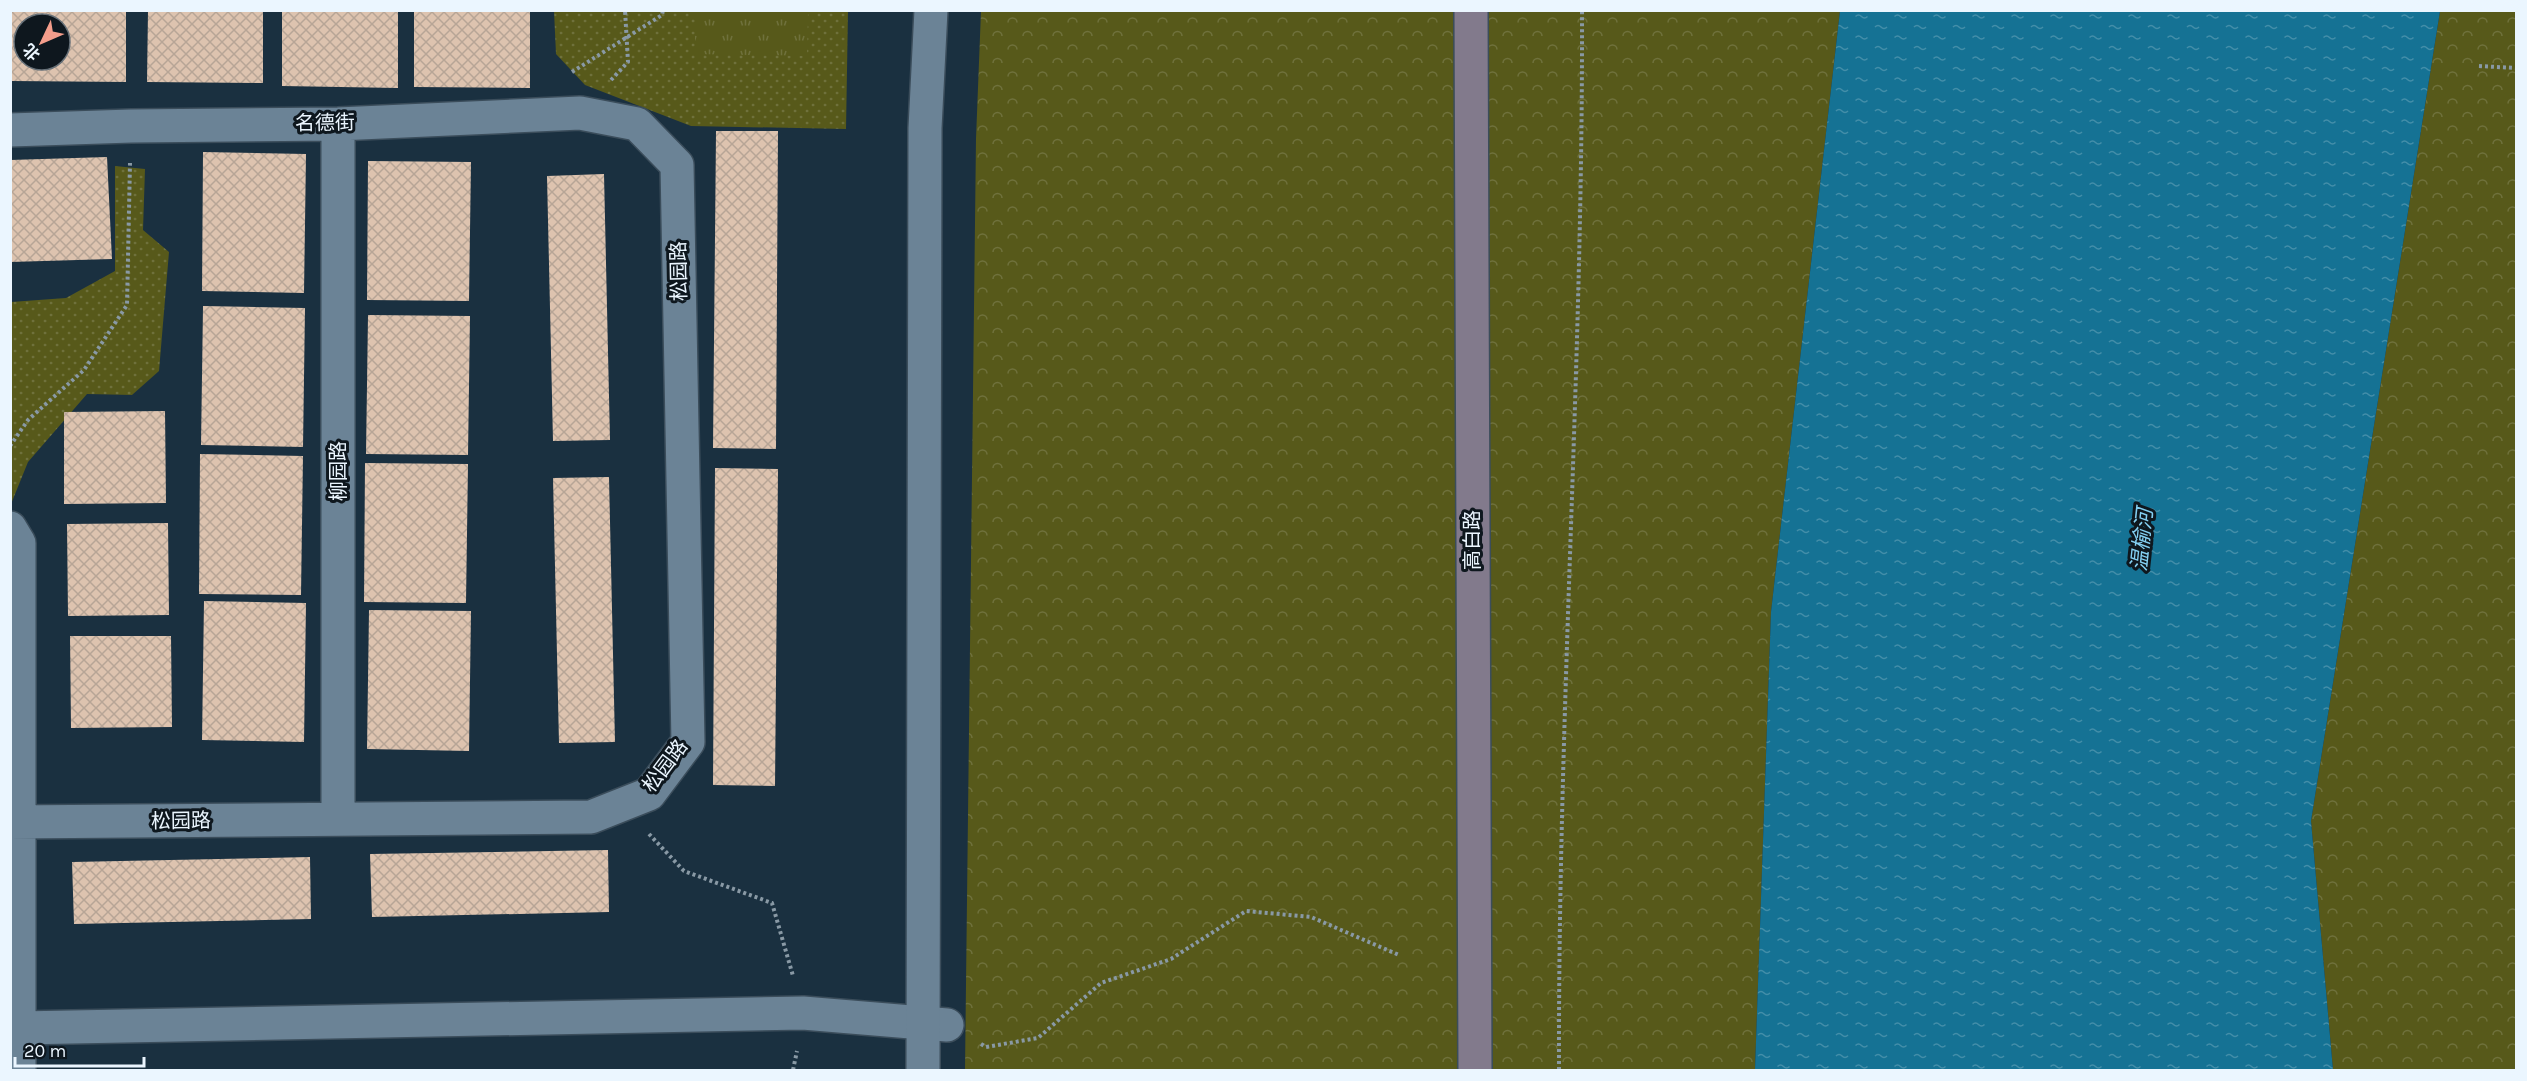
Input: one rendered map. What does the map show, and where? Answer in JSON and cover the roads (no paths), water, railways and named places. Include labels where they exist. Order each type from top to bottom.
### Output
[{"type":"main road","name":"高白路","points":[[1471,10],[1475,1071]]},
{"type":"street","points":[[922,1071],[934,1023],[925,140],[931,10]]},
{"type":"street","name":"名德街","points":[[10,130],[338,124],[580,113],[638,124]]},
{"type":"street","name":"柳园路","points":[[338,124],[338,819]]},
{"type":"street","name":"松园路","points":[[15,822],[591,817],[648,794],[688,742],[677,165],[638,124]]},
{"type":"street","points":[[10,528],[19,543],[15,822],[19,1071]]},
{"type":"street","points":[[19,1028],[803,1012],[934,1023]]},
{"type":"water","name":"温榆河","points":[[1840,11],[2440,11],[2311,821],[2333,1070],[1755,1070],[1771,612]]}]
